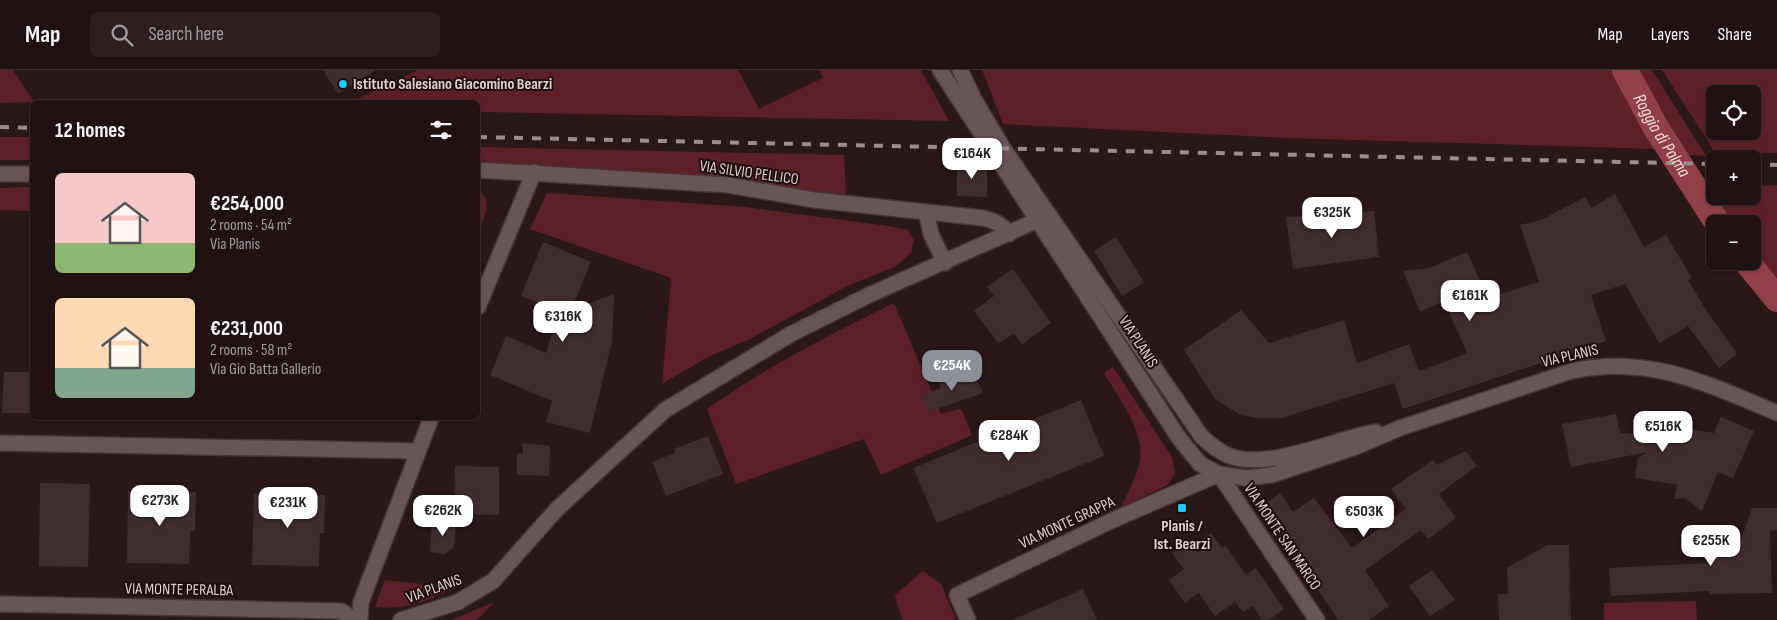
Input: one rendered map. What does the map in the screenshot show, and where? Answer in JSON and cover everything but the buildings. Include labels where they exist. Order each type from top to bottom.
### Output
[{"type":"street","points":[[940,70],[1043,218]]},
{"type":"street","points":[[960,70],[985,118],[1043,218]]},
{"type":"street","name":"VIA SILVIO PELLICO","points":[[480,170],[728,185],[814,200],[995,221],[1003,226],[1009,234]]},
{"type":"street","points":[[480,302],[534,172]]},
{"type":"street","points":[[0,174],[30,174]]},
{"type":"street","points":[[926,212],[931,234],[945,263]]},
{"type":"street","name":"VIA PLANIS","points":[[401,620],[458,602],[493,581],[557,509],[666,410],[792,334],[869,295],[1043,218]]},
{"type":"street","name":"VIA PLANIS","points":[[1043,218],[1191,423],[1202,437],[1227,455],[1250,460],[1266,460],[1283,457],[1350,437],[1400,428]]},
{"type":"street","name":"VIA PLANIS","points":[[1043,218],[1191,454],[1200,464],[1219,474],[1246,478],[1272,475],[1353,448],[1400,428],[1572,371],[1611,365],[1632,365],[1665,371],[1777,413]]},
{"type":"street","points":[[360,620],[361,602],[431,420]]},
{"type":"street","points":[[0,443],[418,451]]},
{"type":"street","points":[[1219,474],[1227,455]]},
{"type":"street","name":"VIA MONTE GRAPPA","points":[[968,620],[957,595],[1112,520],[1219,474]]},
{"type":"street","name":"VIA MONTE SAN MARCO","points":[[1219,474],[1316,620]]},
{"type":"street","name":"VIA MONTE PERALBA","points":[[0,604],[341,611],[354,620]]},
{"type":"shaded area","points":[[0,70],[13,70],[33,100],[30,100],[30,102],[0,103]]},
{"type":"shaded area","points":[[418,70],[738,70],[759,109],[823,78],[819,70],[921,70],[949,121],[480,112],[480,100],[355,100]]},
{"type":"shaded area","points":[[982,70],[1621,70],[1668,154],[1661,154],[1657,149],[1287,138],[1003,124]]},
{"type":"shaded area","points":[[1634,70],[1652,70],[1706,156],[1687,155],[1665,124]]},
{"type":"shaded area","points":[[1662,70],[1777,70],[1777,153],[1761,153],[1761,150],[1714,150],[1707,140],[1761,140],[1761,85],[1706,85],[1706,138]]},
{"type":"shaded area","points":[[0,137],[30,137],[30,160],[0,160]]},
{"type":"shaded area","points":[[480,147],[844,155],[846,196],[725,179],[480,165]]},
{"type":"shaded area","points":[[1777,185],[1777,285],[1761,263],[1761,215],[1725,215],[1718,205],[1761,205],[1761,186]]},
{"type":"shaded area","points":[[30,187],[30,211],[0,210],[0,188]]},
{"type":"shaded area","points":[[480,191],[483,194],[486,205],[480,228]]},
{"type":"shaded area","points":[[547,193],[746,207],[888,226],[908,230],[914,240],[911,253],[895,267],[849,285],[750,339],[708,357],[662,384],[671,278],[530,229]]},
{"type":"shaded area","points":[[894,303],[941,414],[961,409],[972,435],[881,475],[864,439],[736,484],[707,409],[775,365]]},
{"type":"shaded area","points":[[1113,367],[1172,457],[1175,472],[1168,485],[1121,507],[1137,472],[1140,449],[1138,437],[1129,415],[1104,373]]},
{"type":"shaded area","points":[[923,571],[941,584],[956,620],[902,620],[895,595]]},
{"type":"shaded area","points":[[385,580],[450,587],[465,583],[422,602],[399,607],[375,607]]},
{"type":"shaded area","points":[[1696,601],[1697,620],[1604,620],[1604,603]]},
{"type":"shaded area","points":[[494,602],[477,620],[451,620]]},
{"type":"waterway","name":"Roggia di Palma","points":[[1625,70],[1656,128],[1712,215]]},
{"type":"waterway","name":"Roggia di Palma","points":[[1753,270],[1777,299]]},
{"type":"railway","points":[[0,127],[30,128]]},
{"type":"railway","points":[[480,137],[1706,164]]},
{"type":"railway","points":[[1761,164],[1777,165]]},
{"type":"place","name":"Istituto Salesiano Giacomino Bearzi","points":[[343,84]]},
{"type":"place","name":"Planis / Ist. Bearzi","points":[[1182,508]]}]
